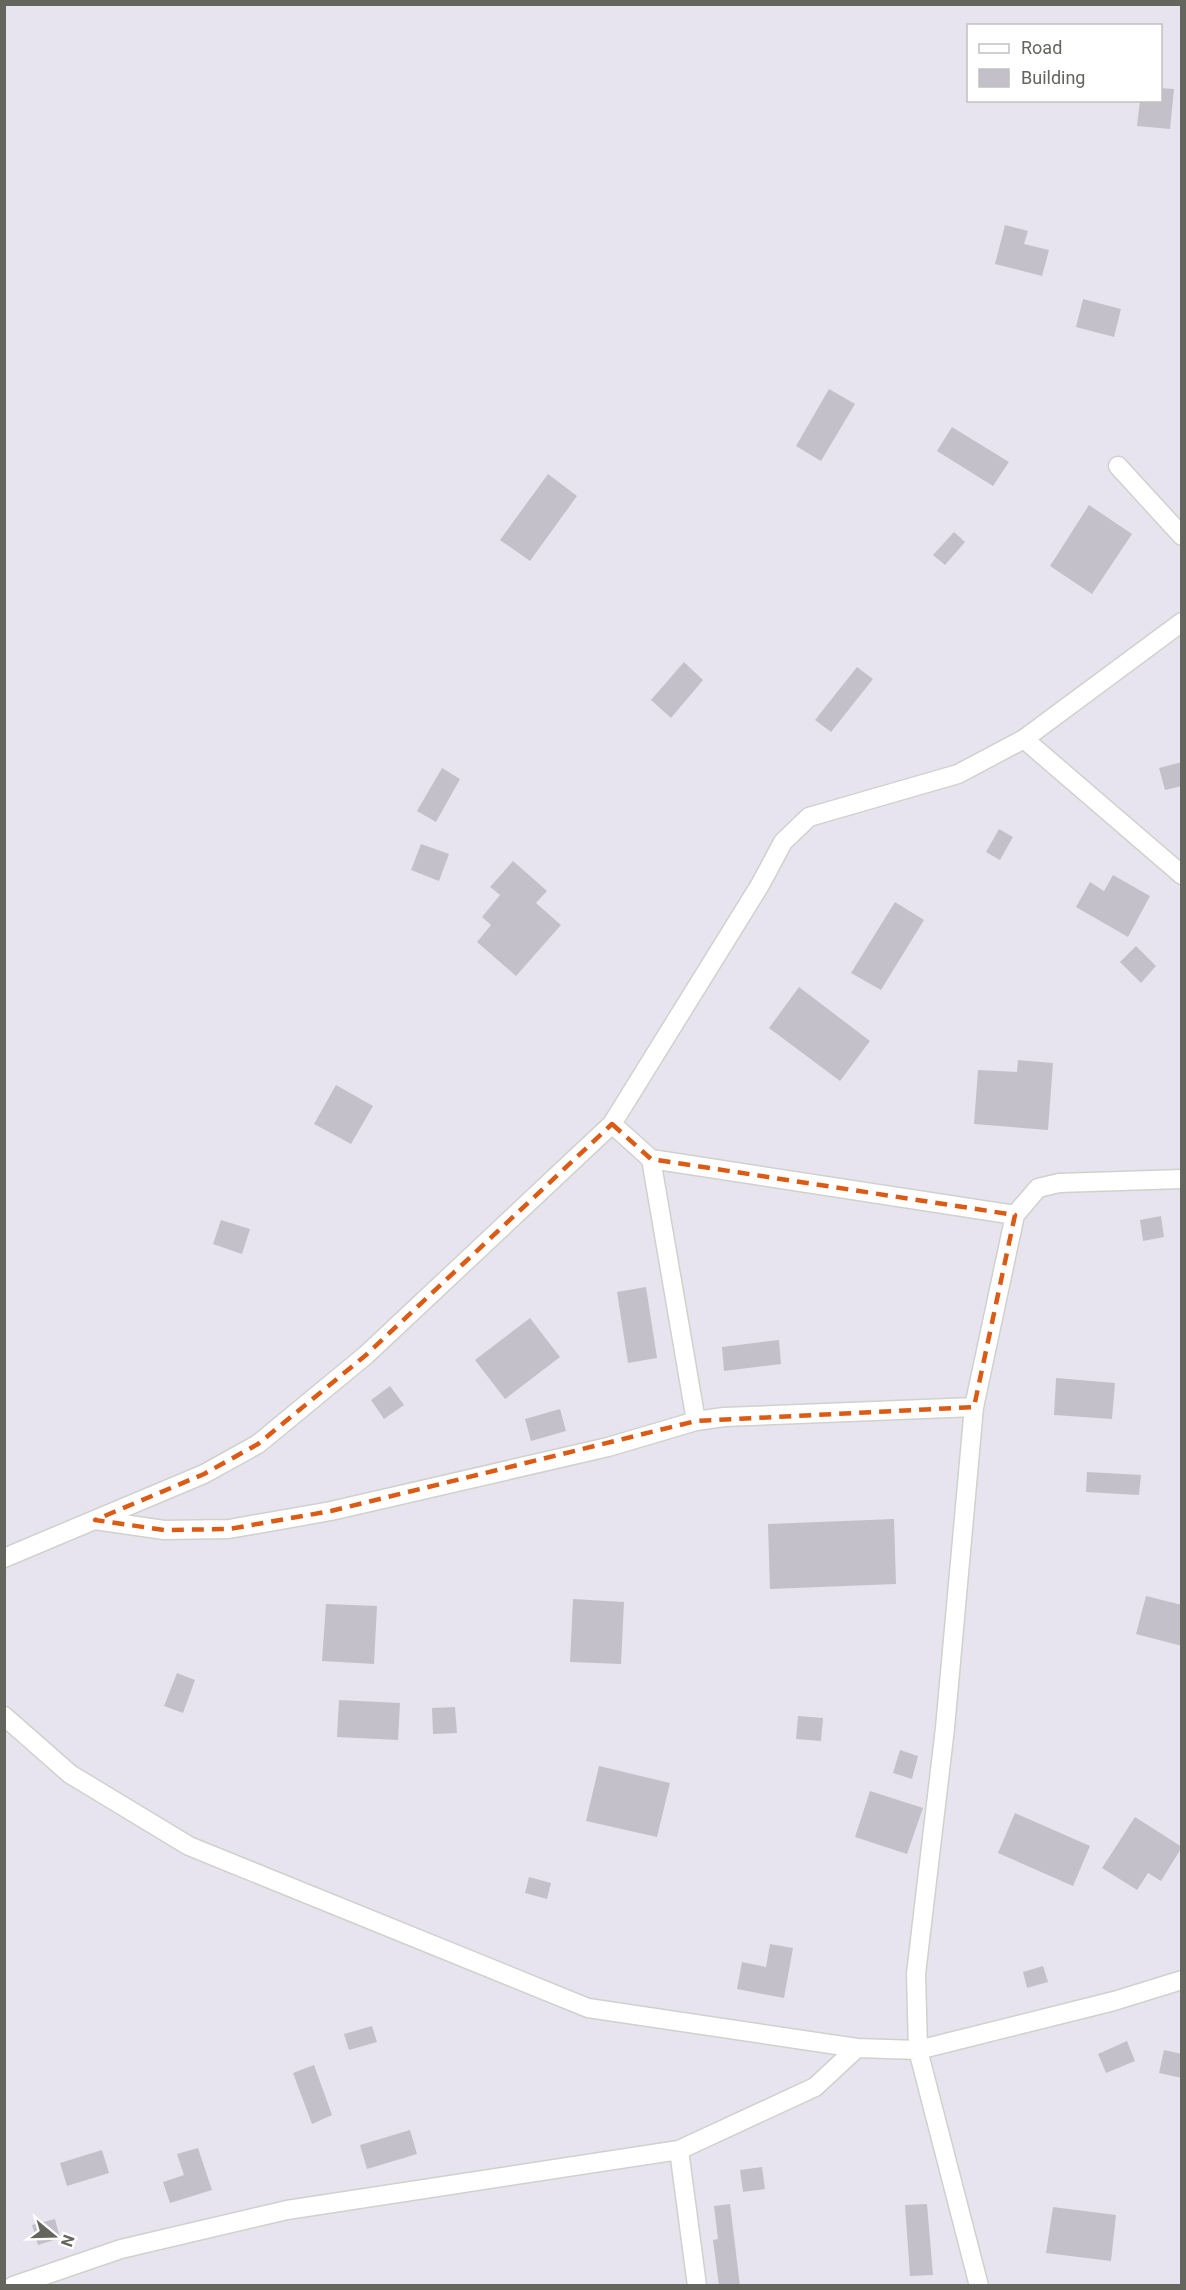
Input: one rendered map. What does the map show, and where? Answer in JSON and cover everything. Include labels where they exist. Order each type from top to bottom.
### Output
[{"type":"street","points":[[1118,466],[1182,536]]},
{"type":"street","points":[[4,1558],[204,1474],[258,1444],[366,1355],[612,1124],[760,885],[783,842],[809,817],[958,774],[1024,739],[1182,622]]},
{"type":"street","points":[[1024,739],[1182,875]]},
{"type":"street","points":[[612,1124],[651,1159],[1015,1215]]},
{"type":"street","points":[[651,1159],[696,1421]]},
{"type":"street","points":[[979,2286],[918,2050],[916,1974],[945,1728],[974,1407],[1015,1215],[1038,1188],[1059,1184],[1182,1179]]},
{"type":"street","points":[[95,1520],[164,1530],[229,1529],[331,1511],[608,1447],[696,1421],[724,1417],[974,1407]]},
{"type":"street","points":[[4,1716],[70,1774],[189,1846],[588,2008],[857,2048],[918,2050],[1113,2001],[1182,1980]]},
{"type":"street","points":[[13,2286],[121,2249],[287,2210],[678,2150],[816,2086],[857,2048]]},
{"type":"street","points":[[678,2150],[697,2286]]},
{"type":"highlighted area","points":[[612,1124],[651,1159],[1015,1215],[974,1407],[696,1421],[331,1511],[229,1529],[164,1530],[95,1520],[204,1474],[258,1444],[366,1355]]},
{"type":"building","points":[[1162,88],[1174,89],[1170,129],[1137,126],[1140,102],[1162,102]]},
{"type":"building","points":[[1005,225],[1028,231],[1024,244],[1049,250],[1042,276],[995,264]]},
{"type":"building","points":[[1083,299],[1121,309],[1114,337],[1076,327]]},
{"type":"building","points":[[829,389],[855,404],[821,461],[796,446]]},
{"type":"building","points":[[952,427],[1009,462],[993,486],[937,451]]},
{"type":"building","points":[[548,474],[577,496],[530,561],[500,540]]},
{"type":"building","points":[[1089,505],[1132,534],[1092,594],[1050,566]]},
{"type":"building","points":[[954,532],[965,542],[945,565],[933,555]]},
{"type":"building","points":[[684,662],[703,680],[671,718],[651,700]]},
{"type":"building","points":[[857,667],[873,679],[831,732],[815,720]]},
{"type":"building","points":[[1182,762],[1182,786],[1165,790],[1159,768]]},
{"type":"building","points":[[442,768],[460,779],[436,822],[417,811]]},
{"type":"building","points":[[999,829],[1013,837],[1000,860],[986,852]]},
{"type":"building","points":[[421,844],[449,854],[439,881],[411,870]]},
{"type":"building","points":[[513,861],[547,891],[536,903],[561,925],[516,976],[477,942],[491,925],[482,917],[500,895],[490,887]]},
{"type":"building","points":[[1113,875],[1150,896],[1128,937],[1076,907],[1090,882],[1104,891]]},
{"type":"building","points":[[895,902],[924,920],[881,990],[851,973]]},
{"type":"building","points":[[1136,946],[1156,966],[1141,983],[1120,962]]},
{"type":"building","points":[[799,987],[870,1041],[840,1081],[769,1028]]},
{"type":"building","points":[[1018,1060],[1053,1063],[1048,1130],[974,1124],[978,1070],[1017,1072]]},
{"type":"building","points":[[336,1085],[373,1106],[351,1144],[314,1124]]},
{"type":"building","points":[[1161,1216],[1164,1237],[1143,1241],[1140,1220]]},
{"type":"building","points":[[221,1220],[250,1229],[242,1254],[213,1244]]},
{"type":"building","points":[[646,1287],[657,1358],[628,1363],[617,1292]]},
{"type":"building","points":[[530,1318],[560,1357],[505,1399],[475,1360]]},
{"type":"building","points":[[779,1340],[781,1364],[724,1371],[722,1347]]},
{"type":"building","points":[[1056,1378],[1115,1383],[1112,1419],[1054,1415]]},
{"type":"building","points":[[390,1386],[404,1405],[384,1419],[371,1400]]},
{"type":"building","points":[[560,1409],[566,1431],[531,1441],[525,1419]]},
{"type":"building","points":[[1087,1472],[1141,1475],[1139,1495],[1086,1492]]},
{"type":"building","points":[[894,1519],[896,1584],[770,1589],[768,1524]]},
{"type":"building","points":[[1146,1596],[1182,1605],[1182,1646],[1136,1634]]},
{"type":"building","points":[[573,1599],[624,1602],[621,1664],[570,1662]]},
{"type":"building","points":[[326,1604],[377,1606],[374,1664],[322,1661]]},
{"type":"building","points":[[177,1673],[195,1680],[183,1713],[164,1706]]},
{"type":"building","points":[[339,1700],[400,1703],[398,1740],[337,1737]]},
{"type":"building","points":[[455,1707],[457,1733],[433,1734],[432,1708]]},
{"type":"building","points":[[798,1716],[823,1718],[821,1741],[796,1739]]},
{"type":"building","points":[[900,1750],[918,1756],[912,1779],[893,1773]]},
{"type":"building","points":[[599,1766],[670,1783],[657,1837],[586,1821]]},
{"type":"building","points":[[870,1791],[923,1808],[907,1854],[855,1837]]},
{"type":"building","points":[[1015,1813],[1090,1846],[1073,1886],[998,1853]]},
{"type":"building","points":[[1135,1817],[1182,1847],[1161,1881],[1148,1873],[1137,1890],[1102,1868]]},
{"type":"building","points":[[529,1877],[551,1883],[547,1899],[525,1893]]},
{"type":"building","points":[[770,1944],[793,1948],[784,1998],[737,1989],[742,1962],[766,1967]]},
{"type":"building","points":[[1043,1966],[1048,1982],[1027,1988],[1023,1972]]},
{"type":"building","points":[[372,2026],[377,2042],[349,2050],[344,2034]]},
{"type":"building","points":[[1127,2041],[1135,2061],[1106,2073],[1098,2054]]},
{"type":"building","points":[[1164,2050],[1182,2054],[1182,2078],[1159,2073]]},
{"type":"building","points":[[314,2065],[332,2115],[312,2124],[293,2073]]},
{"type":"building","points":[[410,2130],[417,2154],[367,2169],[360,2145]]},
{"type":"building","points":[[198,2148],[212,2190],[170,2203],[163,2182],[184,2175],[177,2154]]},
{"type":"building","points":[[102,2150],[109,2173],[67,2186],[60,2163]]},
{"type":"building","points":[[762,2167],[765,2189],[743,2192],[740,2170]]},
{"type":"building","points":[[730,2204],[740,2286],[719,2286],[713,2240],[718,2239],[714,2206]]},
{"type":"building","points":[[927,2204],[933,2275],[910,2276],[905,2205]]},
{"type":"building","points":[[1053,2207],[1116,2215],[1111,2261],[1046,2253]]},
{"type":"building","points":[[55,2219],[60,2238],[38,2245],[32,2225]]}]
